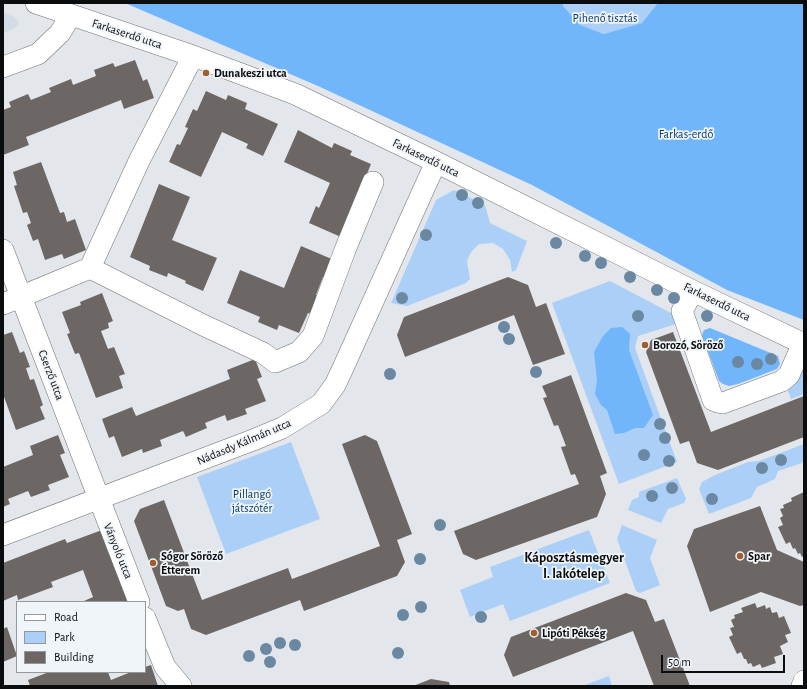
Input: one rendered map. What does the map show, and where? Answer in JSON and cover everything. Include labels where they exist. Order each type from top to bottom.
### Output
[{"type":"street","name":"Farkaserdő utca","points":[[36,3],[193,56],[295,94],[436,162],[693,291],[804,344]]},
{"type":"street","points":[[3,68],[38,54],[60,33],[71,16]]},
{"type":"street","points":[[12,300],[90,268],[139,160],[193,56]]},
{"type":"street","name":"Nádasdy Kálmán utca","points":[[3,535],[98,500],[282,428],[321,404],[335,385],[436,162]]},
{"type":"street","points":[[90,268],[202,325],[263,352],[275,362],[299,352],[313,336],[345,250],[373,182]]},
{"type":"street","name":"Cserző utca","points":[[3,250],[12,300],[98,500]]},
{"type":"street","points":[[693,291],[682,311],[713,400],[723,403],[782,380],[789,375],[804,344]]},
{"type":"street","name":"Ványoló utca","points":[[98,500],[139,601]]},
{"type":"street","points":[[146,621],[164,667],[181,686]]},
{"type":"street","points":[[802,686],[804,681]]},
{"type":"shaded area","points":[[3,13],[15,17],[19,24],[13,29],[3,33]]},
{"type":"green space","name":"Farkas-erdő","points":[[125,3],[563,3],[563,6],[580,25],[604,34],[642,23],[658,3],[804,3],[804,320],[727,290],[532,185],[318,86]]},
{"type":"green space","name":"Pihenő tisztás","points":[[563,3],[658,3],[643,23],[604,34],[580,25],[563,6]]},
{"type":"green space","points":[[454,190],[485,205],[490,223],[527,241],[516,270],[512,272],[510,260],[503,249],[493,243],[479,244],[471,252],[467,261],[470,279],[466,283],[407,306],[391,303],[436,200]]},
{"type":"green space","points":[[610,281],[673,314],[676,324],[638,336],[635,348],[677,462],[619,484],[552,303]]},
{"type":"green space","points":[[622,327],[630,334],[629,350],[653,415],[644,428],[635,428],[624,433],[615,434],[607,410],[601,405],[595,394],[597,380],[594,352],[603,336],[611,328]]},
{"type":"green space","points":[[710,328],[778,356],[780,364],[777,369],[738,384],[729,386],[723,384],[719,381],[702,335],[704,330]]},
{"type":"green space","points":[[804,357],[804,394],[791,399],[785,383]]},
{"type":"green space","name":"Pillangó játszótér","points":[[291,442],[320,519],[226,554],[197,477]]},
{"type":"green space","points":[[804,444],[804,458],[802,463],[778,471],[775,479],[757,487],[751,498],[709,514],[699,489],[702,482],[715,475],[748,462],[759,461]]},
{"type":"green space","points":[[677,478],[686,499],[684,503],[668,509],[661,523],[628,510],[632,500],[639,497],[639,492]]},
{"type":"green space","points":[[622,525],[657,540],[650,558],[660,585],[640,593],[636,591],[617,539]]},
{"type":"green space","points":[[589,530],[610,583],[510,621],[503,604],[470,617],[460,590],[493,577],[490,567]]},
{"type":"green space","points":[[609,676],[612,686],[582,686]]},
{"type":"building","points":[[135,60],[143,81],[147,79],[154,98],[124,109],[121,100],[26,137],[29,145],[3,155],[3,110],[11,107],[9,102],[28,94],[31,100],[51,92],[49,88],[71,79],[73,85],[96,76],[94,70],[113,63],[115,67]]},
{"type":"building","points":[[206,91],[226,100],[228,95],[247,103],[245,109],[278,124],[263,156],[246,148],[248,144],[222,132],[201,177],[169,162],[177,144],[180,145],[188,128],[185,127],[193,109],[197,111]]},
{"type":"building","points":[[298,130],[332,148],[334,143],[352,151],[350,155],[371,164],[341,237],[309,223],[316,206],[319,208],[330,183],[284,162]]},
{"type":"building","points":[[41,162],[60,213],[64,212],[67,222],[75,219],[86,250],[64,259],[62,254],[45,260],[38,239],[33,241],[27,225],[31,223],[27,212],[23,213],[14,186],[17,185],[13,172]]},
{"type":"building","points":[[159,184],[190,197],[172,240],[217,258],[203,291],[168,273],[167,277],[149,270],[150,266],[130,257]]},
{"type":"building","points":[[301,246],[334,260],[326,279],[323,277],[316,295],[320,296],[312,314],[308,313],[299,333],[279,325],[277,330],[258,322],[260,317],[227,303],[240,270],[284,288]]},
{"type":"building","points":[[508,277],[528,285],[536,307],[546,303],[565,354],[533,365],[514,315],[405,357],[397,335],[404,317]]},
{"type":"building","points":[[102,293],[113,321],[108,323],[109,328],[101,331],[108,349],[114,347],[125,374],[119,376],[123,388],[96,398],[79,353],[75,354],[67,334],[70,333],[62,312],[81,305],[80,302]]},
{"type":"building","points":[[12,332],[20,353],[24,351],[30,367],[26,368],[30,380],[34,379],[43,405],[40,407],[45,419],[16,430],[3,394],[3,335]]},
{"type":"building","points":[[673,332],[711,432],[804,396],[804,437],[718,470],[697,463],[689,441],[680,444],[646,352],[651,340]]},
{"type":"building","points":[[255,359],[262,377],[257,379],[266,401],[245,409],[247,414],[227,421],[225,415],[205,423],[207,428],[186,437],[183,431],[160,440],[162,446],[143,453],[142,449],[122,457],[114,436],[109,438],[102,419],[132,407],[136,416],[230,379],[227,370]]},
{"type":"building","points":[[571,375],[607,473],[600,476],[606,494],[597,517],[476,560],[463,554],[454,531],[579,484],[575,474],[571,475],[561,447],[566,446],[558,425],[554,426],[543,398],[547,397],[542,386]]},
{"type":"building","points":[[58,435],[65,453],[60,455],[69,477],[48,485],[50,490],[31,497],[28,491],[8,499],[10,504],[3,507],[3,467],[33,455],[30,446]]},
{"type":"building","points":[[365,435],[377,441],[412,534],[397,540],[405,562],[397,576],[304,611],[300,600],[206,635],[191,629],[184,609],[178,611],[166,606],[134,521],[140,509],[164,500],[202,600],[288,568],[292,579],[380,546],[342,444]]},
{"type":"building","points":[[804,492],[804,556],[802,557],[800,553],[798,554],[795,548],[793,549],[790,542],[786,544],[778,527],[783,525],[780,518],[783,516],[780,509],[784,508],[783,505],[792,501],[791,498]]},
{"type":"building","name":"Spar","points":[[760,506],[777,550],[804,562],[804,605],[800,606],[761,592],[710,612],[687,546],[694,529]]},
{"type":"building","points":[[102,530],[127,587],[122,588],[128,601],[84,601],[93,597],[83,570],[51,582],[53,587],[18,600],[17,595],[3,601],[3,563],[65,539],[67,543]]},
{"type":"building","points":[[626,593],[646,600],[655,622],[664,619],[690,686],[654,686],[633,631],[513,677],[504,655],[511,637]]},
{"type":"building","points":[[755,603],[757,608],[765,605],[766,609],[770,607],[772,613],[777,612],[779,618],[784,616],[791,633],[785,635],[788,642],[780,646],[783,654],[774,657],[776,663],[762,668],[760,664],[753,667],[751,663],[748,664],[741,652],[737,654],[729,637],[733,635],[730,628],[734,627],[731,620],[735,618],[734,615],[743,612],[741,608]]},
{"type":"building","points":[[7,627],[16,656],[3,662],[3,629]]},
{"type":"building","points":[[151,665],[158,686],[30,686],[28,680],[46,673],[108,673],[111,680],[128,673],[146,673],[146,667]]},
{"type":"building","points":[[431,679],[449,682],[450,686],[413,686]]},
{"type":"place","name":"Dunakeszi utca","points":[[206,73]]},
{"type":"place","name":"Borozó, Söröző","points":[[645,345]]},
{"type":"place","name":"Spar","points":[[740,556]]},
{"type":"place","name":"Sógor Söröző Étterem","points":[[153,563]]},
{"type":"place","name":"Lipóti Pékség","points":[[534,633]]},
{"type":"district","name":"Káposztásmegyer I. lakótelep","points":[[574,566]]}]
